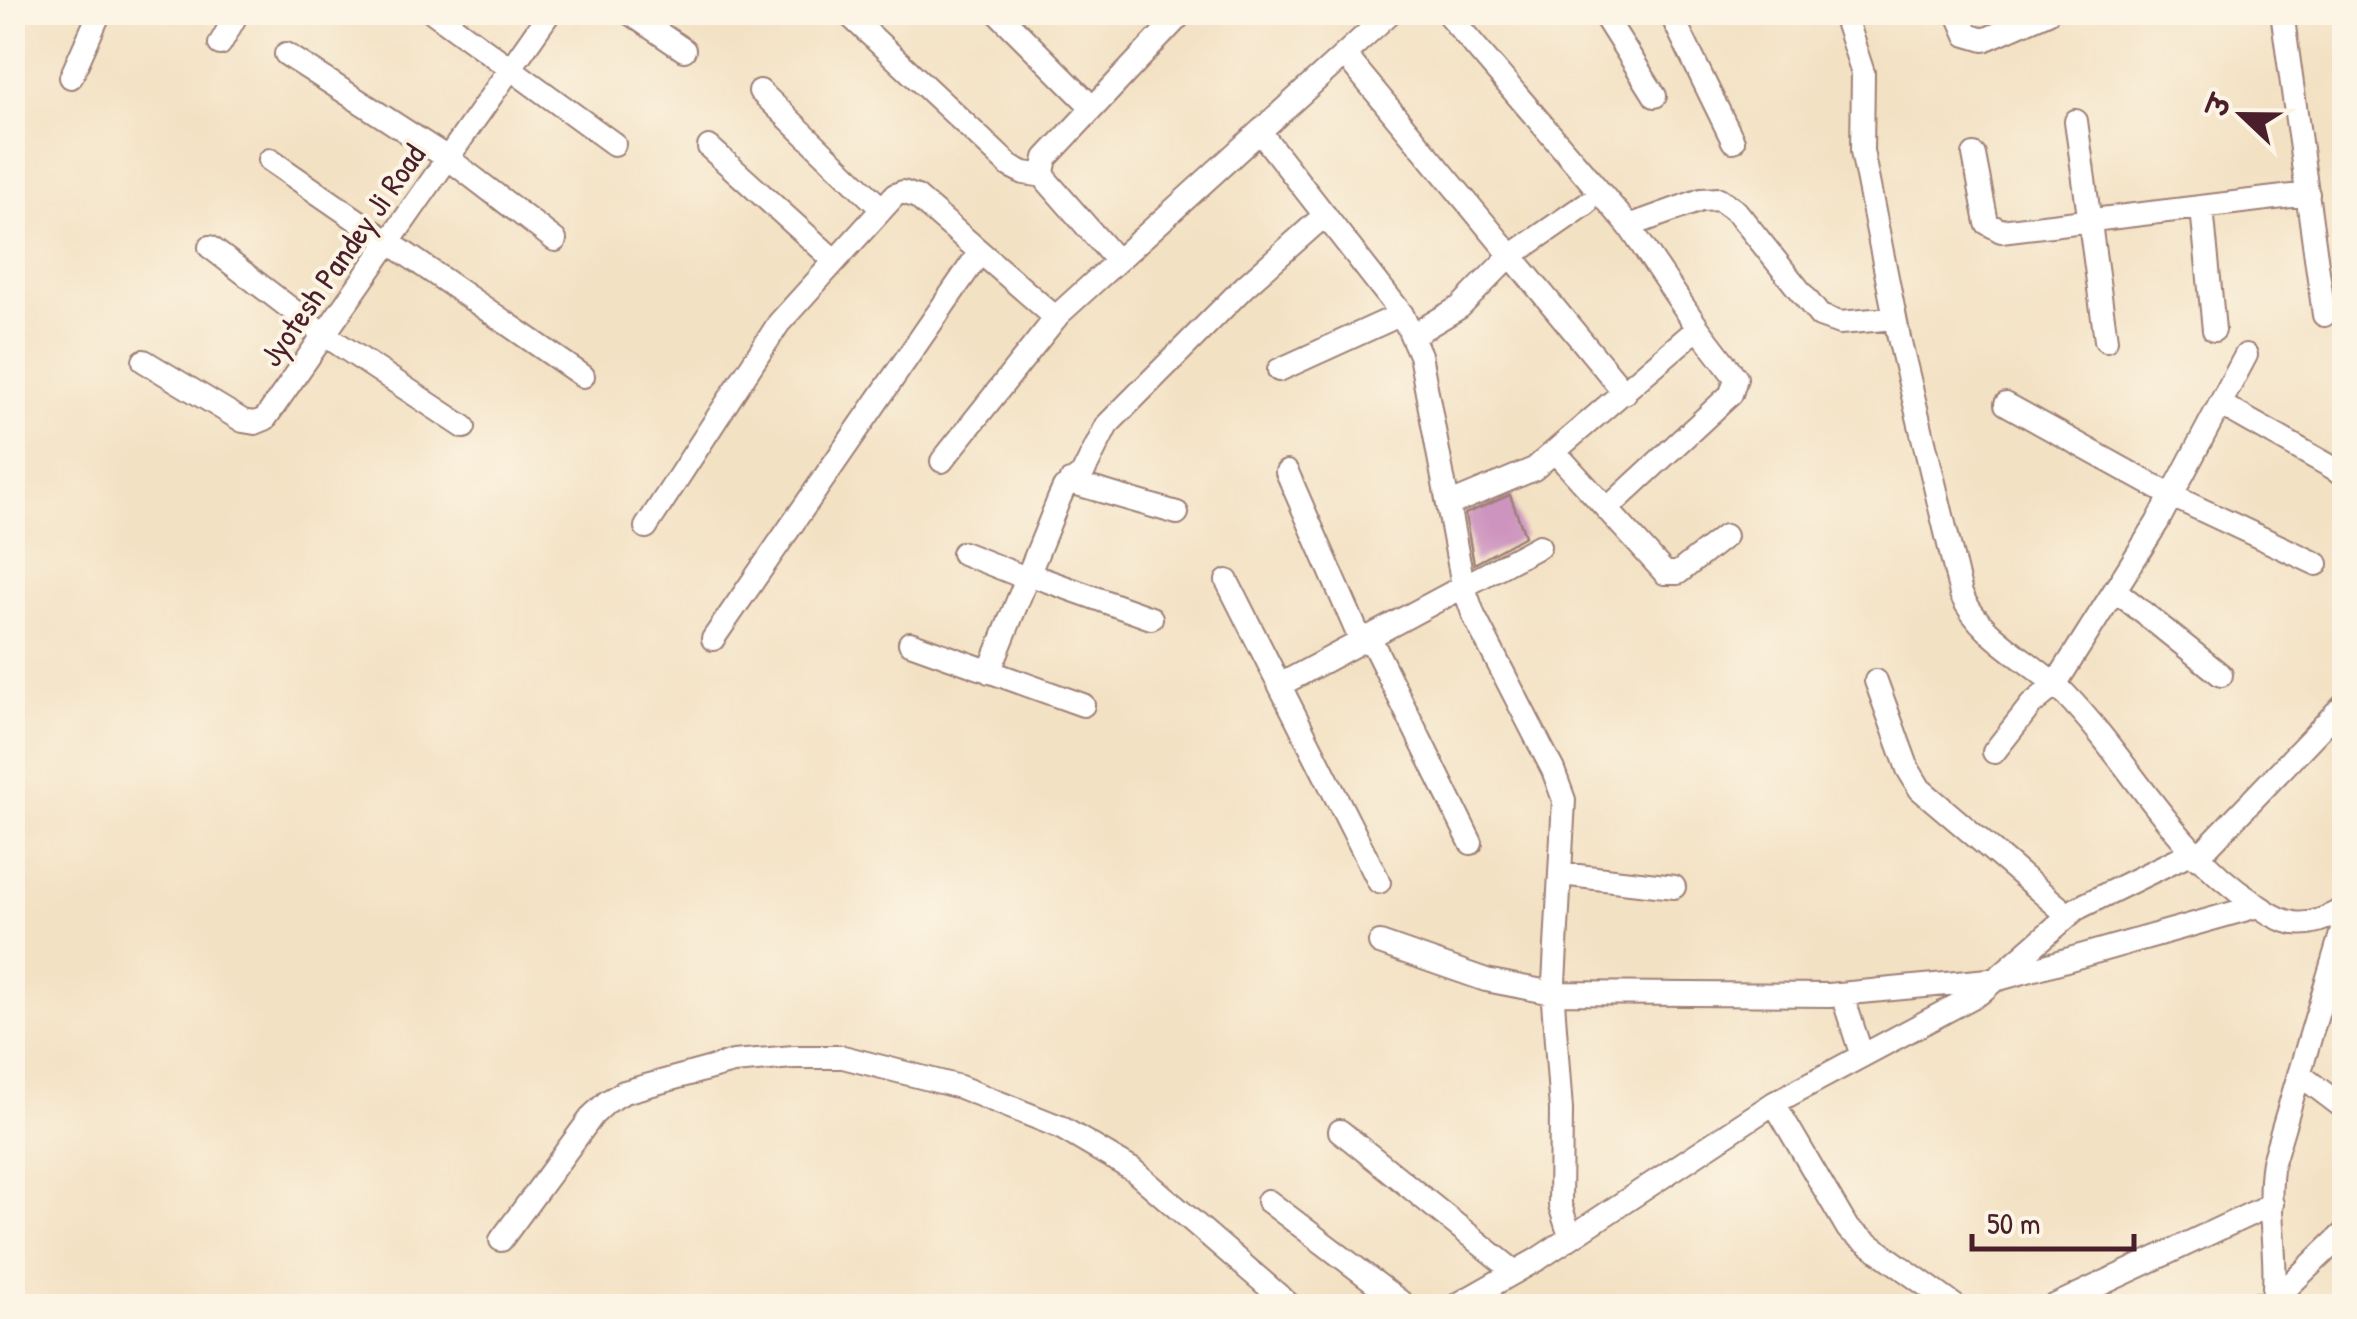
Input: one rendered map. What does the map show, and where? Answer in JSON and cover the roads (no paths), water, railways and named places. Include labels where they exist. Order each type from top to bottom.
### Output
[{"type":"street","points":[[71,77],[100,12]]},
{"type":"street","points":[[220,44],[238,12]]},
{"type":"street","points":[[433,12],[614,144]]},
{"type":"street","name":"Jyotesh Pandey Ji Road","points":[[144,361],[243,421],[255,423],[273,410],[550,12]]},
{"type":"street","points":[[628,12],[684,50]]},
{"type":"street","points":[[846,12],[1010,166],[1024,174],[1045,176]]},
{"type":"street","points":[[1117,261],[1045,176],[1043,165],[1183,12]]},
{"type":"street","points":[[942,461],[1056,318],[1391,12]]},
{"type":"street","points":[[1446,12],[1607,209],[1736,378],[1735,389],[1606,509]]},
{"type":"street","points":[[1670,12],[1733,141]]},
{"type":"street","points":[[1843,12],[1863,73],[1862,151],[1895,318],[1961,594],[1977,621],[2056,686],[2194,855],[2224,883],[2284,921],[2316,923],[2344,909]]},
{"type":"street","points":[[1957,12],[1967,35],[1984,40],[2048,12]]},
{"type":"street","points":[[2337,12],[2344,15]]},
{"type":"street","points":[[1001,14],[1093,108]]},
{"type":"street","points":[[1614,16],[1655,96]]},
{"type":"street","points":[[2284,21],[2324,315]]},
{"type":"street","points":[[286,54],[449,158],[556,240]]},
{"type":"street","points":[[1345,55],[1625,393]]},
{"type":"street","points":[[760,91],[882,210]]},
{"type":"street","points":[[2076,121],[2106,340]]},
{"type":"street","points":[[1260,132],[1412,334],[1463,585],[1474,616],[1560,786],[1565,818],[1554,993],[1561,1110],[1560,1205],[1570,1236]]},
{"type":"street","points":[[709,147],[834,260]]},
{"type":"street","points":[[1974,154],[1987,222],[1993,229],[2010,232],[2308,194]]},
{"type":"street","points":[[270,160],[583,376]]},
{"type":"street","points":[[646,527],[778,323],[896,195],[910,193],[1056,318]]},
{"type":"street","points":[[1279,370],[1412,334],[1460,308],[1518,263],[1607,209],[1701,200],[1720,199],[1737,212],[1820,316],[1840,323],[1895,318]]},
{"type":"street","points":[[2202,208],[2214,330]]},
{"type":"street","points":[[989,672],[1058,499],[1070,482],[1082,475],[1106,425],[1244,286],[1324,214]]},
{"type":"street","points":[[210,247],[326,335],[464,428]]},
{"type":"street","points":[[713,639],[980,252]]},
{"type":"street","points":[[1448,505],[1523,476],[1698,328]]},
{"type":"street","points":[[1994,752],[2031,705],[2056,686],[2172,496],[2246,355]]},
{"type":"street","points":[[2006,404],[2172,496],[2316,564]]},
{"type":"street","points":[[2220,404],[2343,468]]},
{"type":"street","points":[[1555,452],[1660,569],[1678,573],[1725,536]]},
{"type":"street","points":[[1287,472],[1365,639],[1470,843]]},
{"type":"street","points":[[1070,482],[1177,513]]},
{"type":"street","points":[[1280,686],[1539,546]]},
{"type":"street","points":[[963,554],[1152,618]]},
{"type":"street","points":[[1227,581],[1379,882]]},
{"type":"street","points":[[2115,590],[2221,675]]},
{"type":"street","points":[[910,643],[1083,705]]},
{"type":"street","points":[[1876,681],[1908,769],[1920,788],[2068,915]]},
{"type":"street","points":[[1455,1306],[1515,1272],[1774,1102],[1968,1000],[2068,915],[2194,855],[2344,704]]},
{"type":"street","points":[[1561,874],[1674,887]]},
{"type":"street","points":[[1380,943],[1486,980],[1554,993],[1842,994],[1998,978],[2258,906]]},
{"type":"street","points":[[2280,1302],[2272,1204],[2273,1162],[2344,924]]},
{"type":"street","points":[[1842,994],[1862,1056]]},
{"type":"street","points":[[501,1240],[593,1115],[624,1092],[733,1062],[843,1058],[960,1088],[1060,1127],[1106,1152],[1133,1170],[1292,1306]]},
{"type":"street","points":[[2299,1074],[2344,1108]]},
{"type":"street","points":[[1774,1102],[1848,1229],[1955,1306]]},
{"type":"street","points":[[1340,1132],[1515,1272]]},
{"type":"street","points":[[1268,1200],[1406,1306]]},
{"type":"street","points":[[2054,1306],[2272,1204]]},
{"type":"street","points":[[2249,1306],[2280,1302],[2344,1234]]}]
